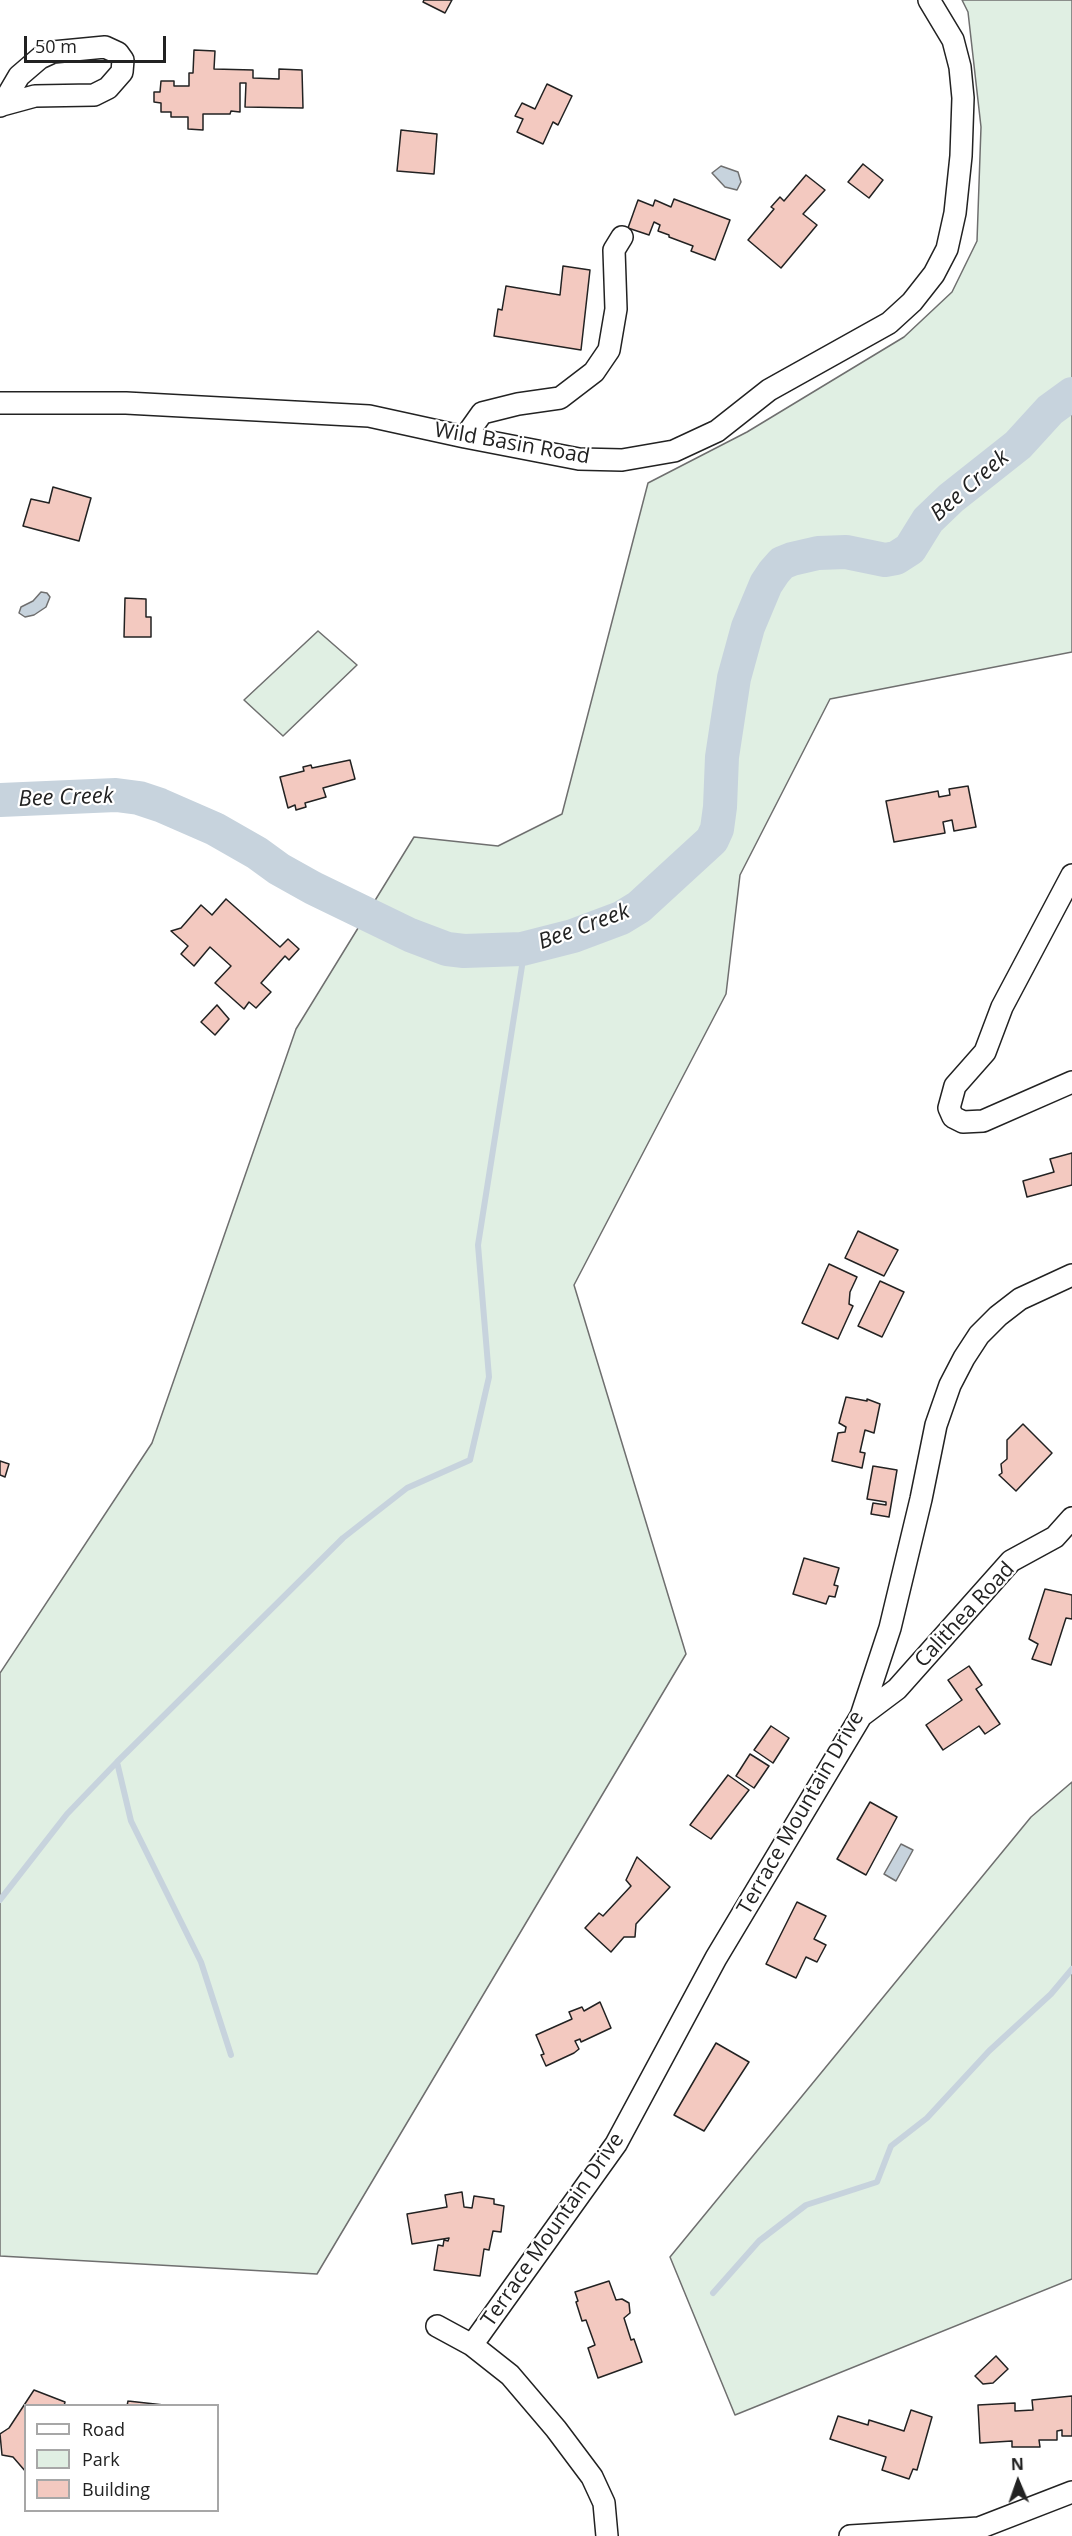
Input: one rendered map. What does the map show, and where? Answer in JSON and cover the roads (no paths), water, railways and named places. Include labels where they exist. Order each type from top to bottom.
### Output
[{"type":"street","name":"Wild Basin Road","points":[[0,403],[126,403],[314,411],[369,416],[579,459],[622,460],[674,451],[717,431],[769,390],[889,323],[912,302],[934,274],[947,249],[956,213],[962,156],[963,98],[960,67],[953,40],[929,0]]},
{"type":"street","points":[[105,47],[118,53],[123,60],[122,72],[108,88],[94,95],[35,96],[1,105],[19,76],[40,58],[53,52],[105,47]]},
{"type":"street","points":[[465,437],[482,413],[518,404],[560,398],[594,372],[609,350],[616,309],[614,250],[622,237]]},
{"type":"street","points":[[1072,874],[1013,985],[985,1052],[956,1086],[949,1108],[953,1117],[963,1122],[983,1121],[1072,1082]]},
{"type":"street","name":"Terrace Mountain Drive","points":[[472,2345],[616,2144],[716,1958],[861,1716],[890,1628],[936,1425],[950,1385],[979,1335],[998,1316],[1020,1299],[1072,1275]]},
{"type":"street","name":"Calithea Road","points":[[861,1716],[897,1689],[1011,1561],[1054,1537],[1072,1518]]},
{"type":"street","points":[[437,2326],[472,2345],[510,2375],[556,2429],[592,2477],[604,2503],[607,2536]]},
{"type":"street","points":[[850,2536],[979,2528],[1072,2492]]},
{"type":"waterway","name":"Bee Creek","points":[[0,800],[116,795],[139,798],[215,829],[313,888],[410,935],[447,949],[464,951],[522,949],[573,936],[621,918],[639,907],[712,840],[717,829],[722,757],[734,678],[748,627],[766,584],[774,572],[782,563],[818,553],[846,552],[885,560],[896,558],[910,549],[928,520],[951,498],[1018,445],[1050,410],[1072,394]]},
{"type":"waterway","points":[[231,2055],[201,1962],[131,1821],[117,1762],[343,1538],[407,1488],[470,1460],[489,1377],[478,1245],[522,966],[522,949]]},
{"type":"waterway","points":[[0,1900],[67,1814],[117,1762]]},
{"type":"waterway","points":[[713,2293],[759,2241],[806,2205],[877,2182],[891,2146],[927,2118],[989,2051],[1051,1994],[1072,1969]]}]
